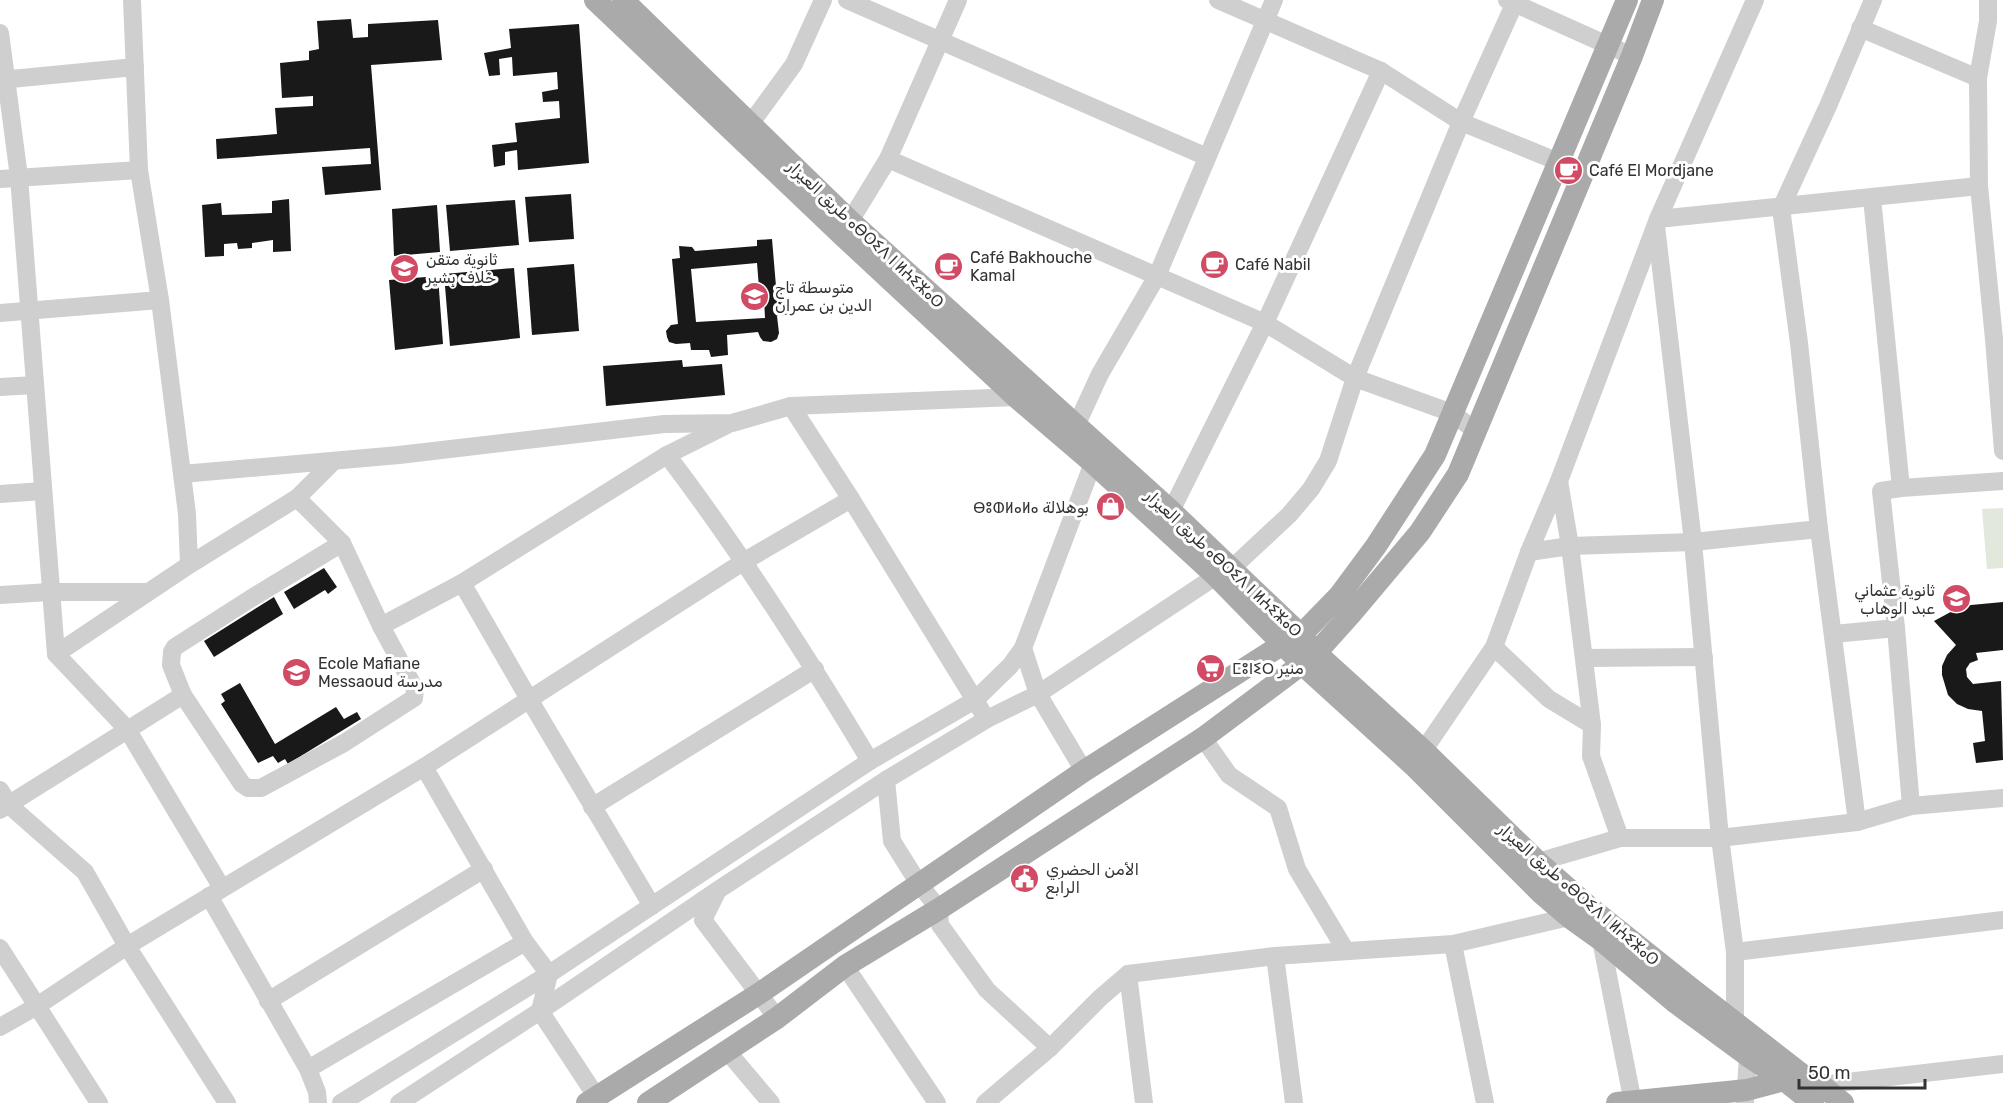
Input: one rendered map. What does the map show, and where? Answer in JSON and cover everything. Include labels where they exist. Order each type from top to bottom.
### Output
[{"type":"main road","name":"طريق العيزار ⴰⴱⵔⵉⴷ ⵏ ⵍⵄⵉⵣⴰⵔ","points":[[595,0],[746,131]]},
{"type":"main road","name":"طريق العيزار ⴰⴱⵔⵉⴷ ⵏ ⵍⵄⵉⵣⴰⵔ","points":[[623,0],[746,131],[846,228],[1024,391],[1093,463],[1223,573],[1309,659],[1418,758],[1588,906],[1735,1021],[1817,1093]]},
{"type":"main road","points":[[592,1100],[760,993],[1084,771],[1292,640],[1339,596],[1376,546],[1435,455],[1627,0]]},
{"type":"main road","points":[[648,1103],[777,1018],[845,966],[939,909],[1203,738],[1309,659],[1351,615],[1420,532],[1458,474],[1632,56],[1653,0]]},
{"type":"main road","name":"طريق العيزار ⴰⴱⵔⵉⴷ ⵏ ⵍⵄⵉⵣⴰⵔ","points":[[1024,391],[1076,426],[1171,511],[1223,573]]},
{"type":"main road","name":"طريق العيزار ⴰⴱⵔⵉⴷ ⵏ ⵍⵄⵉⵣⴰⵔ","points":[[1418,758],[1542,894],[1569,917],[1601,940],[1676,1004],[1748,1056],[1784,1080],[1817,1093]]},
{"type":"main road","points":[[1628,1102],[1746,1097],[1784,1080]]},
{"type":"street","points":[[132,0],[139,170],[160,300],[187,514],[189,565]]},
{"type":"street","points":[[746,131],[794,64],[823,0]]},
{"type":"street","points":[[847,0],[1207,157]]},
{"type":"street","points":[[846,228],[888,159],[958,0]]},
{"type":"street","points":[[1218,0],[1381,71],[1461,122],[1583,172]]},
{"type":"street","points":[[1076,426],[1100,374],[1157,276],[1274,0]]},
{"type":"street","points":[[1418,758],[1494,647],[1657,223],[1755,0]]},
{"type":"street","points":[[1857,822],[1781,208],[1873,0]]},
{"type":"street","points":[[1988,0],[1988,21],[1978,78],[1979,186],[2003,451]]},
{"type":"street","points":[[399,1103],[886,780],[987,720],[1038,694],[1223,573],[1289,514],[1311,489],[1328,461],[1355,378],[1512,1],[1632,56]]},
{"type":"street","points":[[1860,28],[1978,78]]},
{"type":"street","points":[[0,33],[3,80],[10,100],[19,177],[56,654],[127,729],[215,892],[268,1001],[308,1069],[317,1092],[318,1103]]},
{"type":"street","points":[[3,80],[135,67]]},
{"type":"street","points":[[1171,511],[1265,323],[1381,71]]},
{"type":"street","points":[[888,159],[1265,323],[1355,378],[1452,412],[1477,432]]},
{"type":"street","points":[[0,179],[139,170]]},
{"type":"street","points":[[1657,223],[1979,186]]},
{"type":"street","points":[[1872,198],[1901,488]]},
{"type":"street","points":[[1657,223],[1694,542],[1720,838],[1735,952],[1735,1021],[1748,1056],[1746,1097]]},
{"type":"street","points":[[0,313],[160,300]]},
{"type":"street","points":[[0,387],[35,385]]},
{"type":"street","points":[[381,626],[462,583],[667,455],[732,423],[791,406],[1024,391]]},
{"type":"street","points":[[791,406],[987,720]]},
{"type":"street","points":[[182,474],[334,461],[664,424],[732,423]]},
{"type":"street","points":[[667,455],[699,498],[815,669],[870,761]]},
{"type":"street","points":[[56,654],[147,592],[297,498],[334,461]]},
{"type":"street","points":[[341,1103],[549,974],[870,761],[975,700],[1010,666],[1023,648],[1093,463]]},
{"type":"street","points":[[1559,481],[1570,546],[1592,724],[1592,756],[1620,838]]},
{"type":"street","points":[[1911,806],[1896,628],[1881,491],[2003,481]]},
{"type":"street","points":[[0,494],[43,491]]},
{"type":"street","points":[[297,498],[342,543],[381,626],[415,689],[414,698],[344,743],[261,788],[248,788],[242,784],[183,694],[171,665],[172,652],[175,647],[342,543]]},
{"type":"street","points":[[0,1027],[37,1006],[127,946],[215,892],[424,768],[743,562],[851,499]]},
{"type":"street","points":[[1529,552],[1570,546],[1694,542],[1819,529]]},
{"type":"street","points":[[462,583],[528,699],[652,906]]},
{"type":"street","points":[[0,595],[50,592],[147,592]]},
{"type":"street","points":[[0,607],[25,594]]},
{"type":"street","points":[[1834,634],[1896,628]]},
{"type":"street","points":[[1494,647],[1549,699],[1592,724]]},
{"type":"street","points":[[1023,648],[1038,694],[1084,771]]},
{"type":"street","points":[[1584,658],[1704,657]]},
{"type":"street","points":[[592,807],[815,669]]},
{"type":"street","points":[[183,694],[3,802],[86,872],[127,946],[227,1103]]},
{"type":"street","points":[[1203,738],[1229,775],[1278,808],[1297,869],[1346,951]]},
{"type":"street","points":[[424,768],[525,942],[549,974]]},
{"type":"street","points":[[886,780],[892,841],[919,884],[939,909],[939,926],[987,990],[1050,1048]]},
{"type":"street","points":[[1538,862],[1620,838],[1720,838],[1857,822],[1911,806],[2003,798]]},
{"type":"street","points":[[268,1001],[484,869]]},
{"type":"street","points":[[704,871],[718,890]]},
{"type":"street","points":[[718,890],[703,920],[777,1018]]},
{"type":"street","points":[[985,1103],[1050,1048],[1100,998],[1128,974],[1275,956],[1453,944],[1569,917],[1588,906]]},
{"type":"street","points":[[1735,952],[2003,921]]},
{"type":"street","points":[[1601,940],[1628,1102]]},
{"type":"street","points":[[308,1069],[525,942]]},
{"type":"street","points":[[1453,944],[1485,1103]]},
{"type":"street","points":[[0,948],[99,1103]]},
{"type":"street","points":[[1275,956],[1294,1103]]},
{"type":"street","points":[[845,966],[937,1103]]},
{"type":"street","points":[[549,974],[540,1011],[592,1100]]},
{"type":"street","points":[[1128,974],[1144,1103]]},
{"type":"street","points":[[727,1052],[771,1103]]},
{"type":"street","points":[[1817,1093],[2003,1064]]},
{"type":"shaded area","points":[[2003,508],[2003,568],[1987,569],[1982,509]]},
{"type":"building","points":[[351,19],[353,38],[368,37],[368,24],[438,20],[442,60],[371,65],[381,190],[325,195],[322,167],[371,164],[370,148],[217,159],[216,139],[277,134],[275,108],[313,106],[313,96],[282,98],[280,63],[309,60],[309,51],[319,49],[317,21]]},
{"type":"building","points":[[579,24],[589,163],[518,170],[517,150],[505,152],[505,165],[494,167],[492,145],[517,142],[515,123],[560,118],[559,101],[543,102],[542,92],[558,89],[557,72],[513,76],[512,57],[499,59],[500,75],[489,76],[484,53],[511,48],[509,29]]},
{"type":"building","points":[[571,194],[574,239],[529,242],[525,197]]},
{"type":"building","points":[[289,199],[291,251],[273,252],[273,240],[252,243],[252,248],[238,249],[237,243],[224,244],[224,256],[205,257],[202,205],[221,203],[222,215],[272,213],[272,201]]},
{"type":"building","points":[[515,200],[519,245],[450,251],[446,205]]},
{"type":"building","points":[[437,205],[440,252],[394,256],[392,209]]},
{"type":"building","points":[[772,239],[777,298],[790,298],[791,314],[777,316],[779,333],[777,339],[771,342],[763,341],[758,332],[727,335],[728,355],[711,357],[709,350],[691,350],[690,343],[669,342],[666,331],[671,325],[678,324],[672,259],[680,258],[679,246],[692,247],[695,251],[757,246],[757,240]],"holes":[[[757,263],[760,300],[764,299],[765,318],[696,322],[691,269]]]},
{"type":"building","points":[[574,264],[579,331],[532,335],[527,268]]},
{"type":"building","points":[[514,268],[520,338],[450,346],[444,274]]},
{"type":"building","points":[[438,276],[443,344],[395,350],[389,280]]},
{"type":"building","points":[[682,360],[683,367],[722,364],[725,395],[606,406],[603,366]]},
{"type":"building","points":[[324,568],[337,587],[328,594],[325,590],[294,609],[284,592]]},
{"type":"building","points":[[274,597],[283,614],[214,657],[204,641]]},
{"type":"building","points":[[2003,602],[2003,650],[1976,653],[1978,660],[1970,663],[1966,669],[1967,677],[1973,684],[2001,681],[2003,760],[1976,763],[1973,743],[1985,741],[1982,711],[1968,709],[1957,704],[1948,695],[1942,675],[1942,666],[1947,655],[1956,645],[1934,621],[1958,608]]},
{"type":"building","points":[[240,683],[275,744],[336,707],[344,719],[357,712],[361,719],[288,764],[285,759],[278,763],[273,756],[258,763],[221,704],[225,701],[221,694]]},
{"type":"place","name":"Café El Mordjane","points":[[1568,170]]},
{"type":"place","name":"Café Nabil","points":[[1214,264]]},
{"type":"place","name":"Café Bakhouche Kamal","points":[[949,266]]},
{"type":"place","name":"ثانوية متقن خلاف بشير","points":[[405,268]]},
{"type":"place","name":"متوسطة تاج الدين بن عمران","points":[[754,296]]},
{"type":"place","name":"ⴱⵓⵀⵍⴰⵍⴰ بوهلالة","points":[[1110,507]]},
{"type":"place","name":"ثانوية عثماني عبد الوهاب","points":[[1956,599]]},
{"type":"place","name":"ⵎⵓⵏⵉⵔ منير","points":[[1211,668]]},
{"type":"place","name":"Ecole Mafiane Messaoud مدرسة","points":[[297,672]]},
{"type":"place","name":"الأمن الحضري الرابع","points":[[1025,878]]}]
